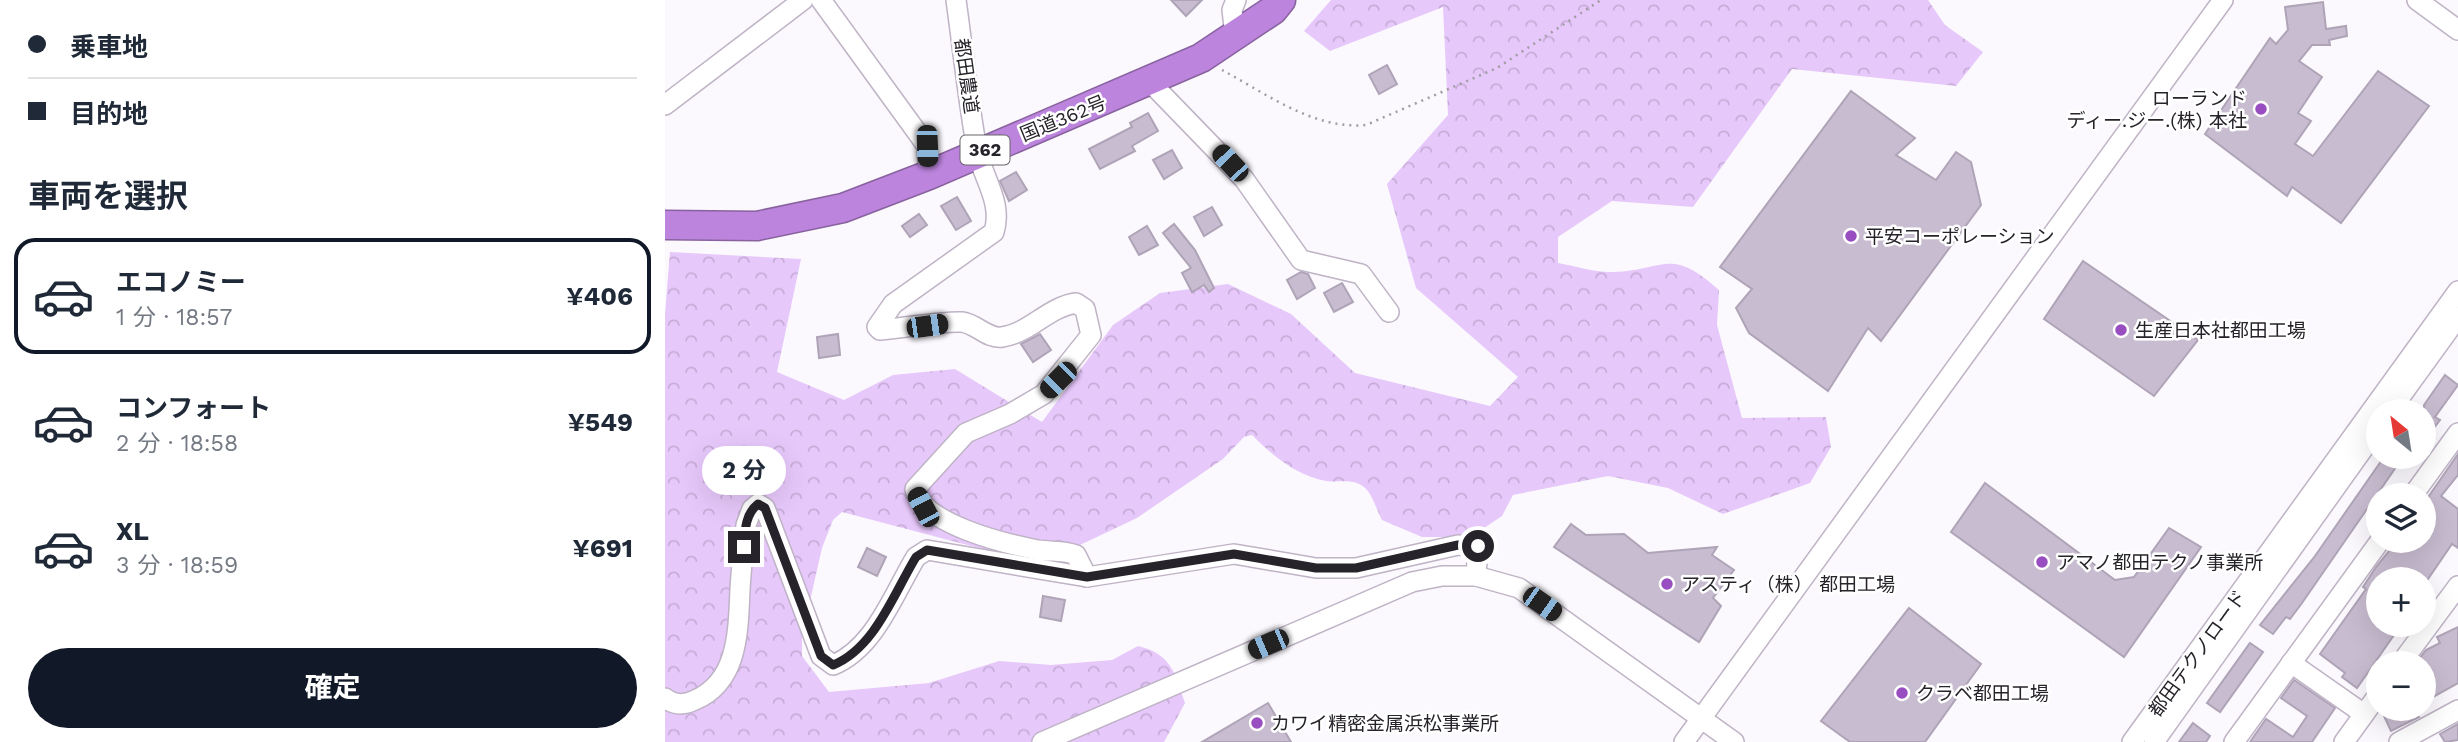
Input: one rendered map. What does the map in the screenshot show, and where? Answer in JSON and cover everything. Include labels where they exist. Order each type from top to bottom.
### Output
[{"type":"highway","name":"国道362号","points":[[665,225],[757,226],[843,208],[929,175],[1201,58],[1281,0]]},
{"type":"street","points":[[665,105],[803,0]]},
{"type":"street","points":[[821,0],[927,146],[929,175]]},
{"type":"street","name":"都田農道","points":[[956,0],[978,153],[998,207],[994,232],[893,304],[877,327],[880,330],[958,322],[971,324],[988,335],[1000,338],[1014,334],[1060,305],[1076,303],[1085,309],[1091,335],[1044,394],[1010,414],[966,433],[923,477],[915,489],[923,507],[951,523],[1019,546],[1076,555],[1087,577]]},
{"type":"street","points":[[1235,35],[1232,10],[1236,0]]},
{"type":"street","points":[[1684,742],[2223,0]]},
{"type":"street","points":[[2417,0],[2458,30]]},
{"type":"street","points":[[1150,82],[1244,179],[1301,260],[1361,274],[1389,312]]},
{"type":"street","name":"都田テクノロード","points":[[2131,742],[2458,291]]},
{"type":"street","points":[[2400,399],[2458,317]]},
{"type":"street","points":[[2422,483],[2458,433]]},
{"type":"street","name":"都田テクノロード","points":[[2154,742],[2366,445]]},
{"type":"street","points":[[665,698],[670,702],[686,704],[694,701],[702,697],[729,670],[740,626],[746,525],[752,509],[758,504],[765,508],[821,656],[833,665],[847,659],[872,632],[916,557],[927,550],[1087,577],[1234,554],[1316,568],[1356,568],[1458,545],[1478,546],[1476,576]]},
{"type":"street","points":[[2234,742],[2371,553]]},
{"type":"street","points":[[1042,742],[1412,582],[1441,576],[1476,576],[1520,588],[1734,742]]},
{"type":"street","points":[[2410,651],[2458,586]]},
{"type":"street","points":[[2291,663],[2364,714]]},
{"type":"street","points":[[2399,742],[2458,710]]},
{"type":"street","points":[[2344,742],[2366,711]]},
{"type":"path","points":[[1201,58],[1321,122],[1342,127],[1366,125],[1497,68],[1601,0]]},
{"type":"green space","points":[[1331,0],[1928,0],[1945,25],[1983,52],[1956,86],[1792,69],[1693,207],[1612,201],[1558,237],[1558,263],[1606,272],[1678,264],[1689,268],[1719,290],[1717,325],[1742,418],[1826,417],[1831,447],[1810,483],[1723,514],[1668,488],[1608,476],[1513,495],[1502,516],[1481,530],[1453,537],[1422,537],[1382,520],[1369,493],[1359,484],[1326,481],[1305,475],[1277,457],[1252,435],[1244,437],[1223,459],[1137,518],[1046,561],[994,552],[842,512],[833,520],[822,548],[802,636],[802,656],[829,692],[929,683],[999,661],[1051,665],[1112,660],[1138,646],[1158,654],[1171,667],[1185,703],[1164,742],[665,742],[665,314],[670,252],[801,259],[777,372],[844,400],[893,375],[955,369],[1042,422],[1113,325],[1160,293],[1228,284],[1291,314],[1355,373],[1490,406],[1518,377],[1416,288],[1387,184],[1448,115],[1443,7],[1330,51],[1304,31]]},
{"type":"building","points":[[1171,0],[1202,0],[1186,16]]},
{"type":"building","name":"ローランド ディー.ジー.(株) 本社","points":[[2323,2],[2326,29],[2346,26],[2347,36],[2329,40],[2330,45],[2312,45],[2299,61],[2322,77],[2298,113],[2311,121],[2295,144],[2313,156],[2378,71],[2429,106],[2341,223],[2292,187],[2287,196],[2205,134],[2270,38],[2276,44],[2288,30],[2285,7]]},
{"type":"building","points":[[1387,65],[1397,84],[1379,94],[1369,75]]},
{"type":"building","name":"平安コーポレーション","points":[[1851,91],[1915,138],[1896,155],[1936,180],[1956,152],[1971,162],[1981,205],[1881,341],[1868,328],[1828,391],[1749,333],[1736,308],[1752,289],[1720,267]]},
{"type":"building","points":[[1148,113],[1158,131],[1132,146],[1135,151],[1100,169],[1089,149],[1132,127],[1130,123]]},
{"type":"building","points":[[1172,150],[1182,168],[1164,179],[1153,160]]},
{"type":"building","points":[[1016,172],[1027,190],[1009,201],[1000,181]]},
{"type":"building","points":[[957,197],[971,221],[956,230],[941,206]]},
{"type":"building","points":[[1212,207],[1222,225],[1204,236],[1194,217]]},
{"type":"building","points":[[919,214],[927,225],[910,237],[902,226]]},
{"type":"building","points":[[1174,224],[1195,250],[1214,288],[1209,292],[1204,285],[1192,292],[1182,273],[1191,268],[1163,233]]},
{"type":"building","points":[[1147,226],[1158,245],[1139,255],[1129,237]]},
{"type":"building","name":"生産日本社都田工場","points":[[2083,261],[2198,340],[2154,396],[2044,319]]},
{"type":"building","points":[[1301,272],[1308,274],[1315,288],[1297,299],[1287,280]]},
{"type":"building","points":[[1342,283],[1353,302],[1334,312],[1324,293]]},
{"type":"building","points":[[838,334],[840,355],[819,358],[817,337]]},
{"type":"building","points":[[1040,334],[1051,350],[1033,362],[1021,344]]},
{"type":"building","points":[[2445,375],[2458,385],[2436,416],[2436,399],[2428,399]]},
{"type":"building","points":[[2458,454],[2458,475],[2441,496],[2458,509],[2458,548],[2452,544],[2436,567],[2376,567],[2387,553],[2436,553],[2436,486]]},
{"type":"building","points":[[2376,469],[2395,469],[2385,483],[2366,483],[2366,510],[2290,619],[2286,617],[2273,634],[2260,625],[2315,556]]},
{"type":"building","name":"アマノ都田テクノ事業所","points":[[1985,483],[2115,580],[2134,577],[2169,528],[2201,547],[2124,657],[1951,532]]},
{"type":"building","name":"アスティ（株） 都田工場","points":[[1571,524],[1586,535],[1624,534],[1648,553],[1717,547],[1712,555],[1734,570],[1713,598],[1721,606],[1699,642],[1554,547]]},
{"type":"building","points":[[867,548],[886,557],[877,576],[858,567]]},
{"type":"building","points":[[2366,589],[2366,637],[2393,637],[2383,651],[2366,651],[2366,675],[2357,688],[2342,677],[2345,673],[2320,654]]},
{"type":"building","points":[[1043,596],[1065,600],[1061,621],[1040,617]]},
{"type":"building","name":"クラベ都田工場","points":[[1909,608],[1981,664],[1925,742],[1850,742],[1821,721]]},
{"type":"building","points":[[2458,627],[2458,683],[2436,695],[2436,651],[2425,651],[2440,643],[2437,637]]},
{"type":"building","points":[[2250,643],[2263,652],[2220,712],[2207,703]]},
{"type":"building","points":[[2294,680],[2335,708],[2312,742],[2250,742],[2266,719],[2293,737],[2307,716],[2281,698]]},
{"type":"building","name":"カワイ精密金属浜松事業所","points":[[1268,703],[1291,742],[1202,742]]},
{"type":"building","points":[[2386,721],[2411,721],[2391,731]]},
{"type":"building","points":[[2193,723],[2210,736],[2206,742],[2179,742]]},
{"type":"building","points":[[2458,724],[2458,740],[2445,742],[2440,734]]},
{"type":"place","name":"ローランド ディー.ジー.(株) 本社","points":[[2261,109]]},
{"type":"place","name":"平安コーポレーション","points":[[1851,236]]},
{"type":"place","name":"生産日本社都田工場","points":[[2121,330]]},
{"type":"place","name":"アマノ都田テクノ事業所","points":[[2042,562]]},
{"type":"place","name":"アスティ（株） 都田工場","points":[[1667,584]]},
{"type":"place","name":"クラベ都田工場","points":[[1902,693]]},
{"type":"place","name":"カワイ精密金属浜松事業所","points":[[1257,723]]},
{"type":"route","points":[[744,547],[746,525],[752,509],[758,504],[765,508],[802,599],[821,656],[833,665],[847,659],[872,632],[916,557],[927,550],[1087,577],[1154,569],[1179,562],[1234,554],[1316,568],[1356,568],[1458,545],[1478,546]]}]
